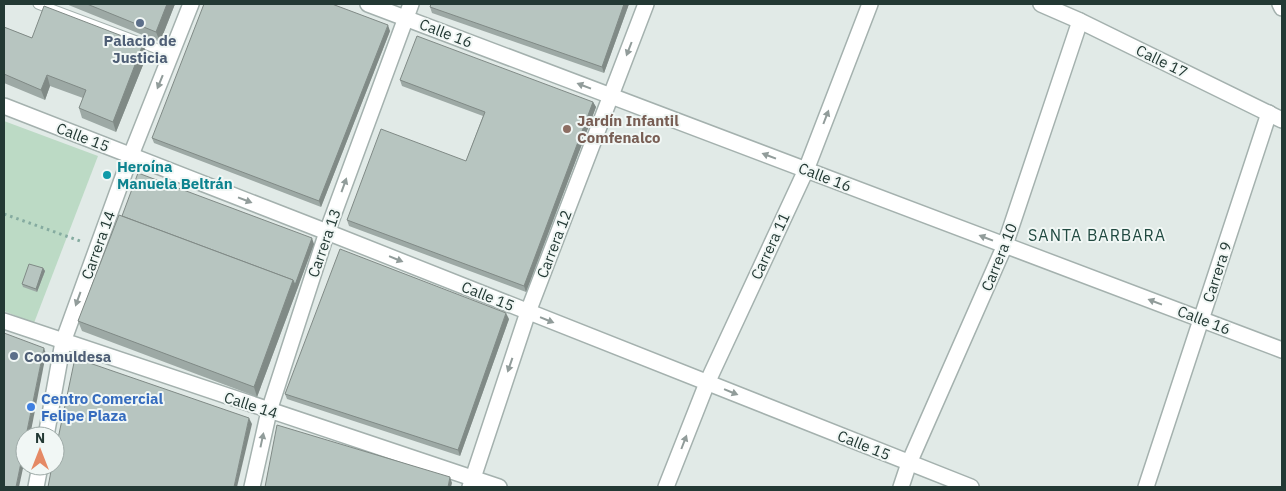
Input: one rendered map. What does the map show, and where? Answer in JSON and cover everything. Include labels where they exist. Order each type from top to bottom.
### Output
[{"type":"street","name":"Carrera 14","points":[[48,426],[63,342],[131,155],[191,4]]},
{"type":"street","name":"Calle 16","points":[[368,4],[408,11],[612,96],[1282,350]]},
{"type":"street","name":"Carrera 12","points":[[471,483],[528,312],[646,4]]},
{"type":"street","name":"Carrera 11","points":[[666,487],[707,383],[806,170],[870,4]]},
{"type":"street","name":"Calle 17","points":[[1041,4],[1080,20],[1276,117]]},
{"type":"street","points":[[1280,4],[1282,8]]},
{"type":"street","name":"Carrera 13","points":[[252,487],[268,411],[327,232],[408,11]]},
{"type":"street","name":"Carrera 10","points":[[901,487],[909,463],[1005,245],[1080,20]]},
{"type":"street","name":"Calle 15","points":[[4,106],[971,487]]},
{"type":"street","name":"Carrera 9","points":[[1146,487],[1201,319],[1276,117]]},
{"type":"street","name":"Calle 14","points":[[4,321],[471,483],[499,487]]},
{"type":"lane","points":[[38,4],[171,54]]},
{"type":"path","points":[[4,214],[97,247]]},
{"type":"green space","points":[[4,121],[98,156],[34,323],[4,311]]},
{"type":"building","points":[[87,4],[167,4],[156,32]]},
{"type":"building","points":[[204,4],[332,4],[388,25],[319,201],[152,138]]},
{"type":"building","points":[[431,4],[624,4],[602,67],[430,7]]},
{"type":"building","points":[[44,6],[143,44],[113,122],[79,108],[86,90],[47,75],[41,90],[4,74],[4,27],[32,38]]},
{"type":"building","points":[[417,36],[593,102],[524,286],[347,220],[381,129],[466,161],[485,112],[400,80]]},
{"type":"building","points":[[138,173],[312,238],[295,285],[293,280],[122,216]]},
{"type":"building","points":[[119,215],[293,280],[254,387],[78,321]]},
{"type":"building","points":[[340,249],[506,313],[458,450],[285,394]]},
{"type":"building","points":[[29,264],[43,268],[36,289],[22,284]]},
{"type":"building","points":[[4,333],[44,348],[28,426],[15,426],[15,476],[18,476],[16,487],[4,487]]},
{"type":"building","points":[[75,358],[249,418],[234,487],[48,487],[50,476],[65,476],[65,426],[61,426]]},
{"type":"building","points":[[277,425],[450,477],[448,487],[265,487]]},
{"type":"place","name":"Palacio de Justicia","points":[[140,23]]},
{"type":"place","name":"Jardín Infantil Comfenalco","points":[[567,129]]},
{"type":"place","name":"Heroína Manuela Beltrán","points":[[107,175]]},
{"type":"place","name":"Coomuldesa","points":[[14,356]]},
{"type":"place","name":"Centro Comercial Felipe Plaza","points":[[31,407]]},
{"type":"district","name":"SANTA BARBARA","points":[[1097,235]]}]
